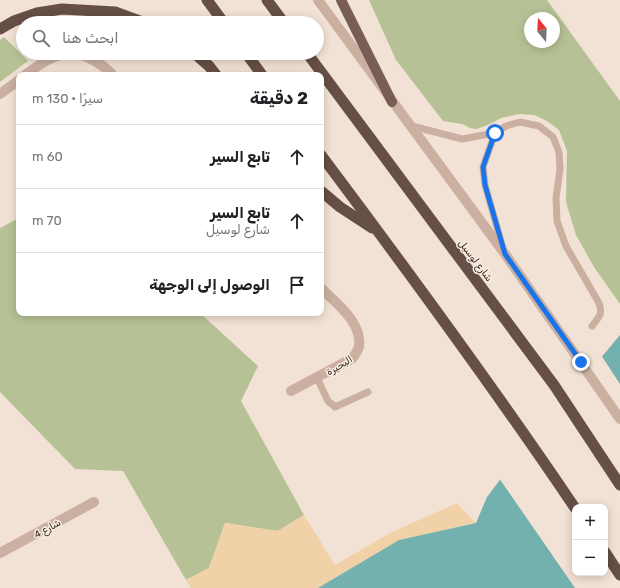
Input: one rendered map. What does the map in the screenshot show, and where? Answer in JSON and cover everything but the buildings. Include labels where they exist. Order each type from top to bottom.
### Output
[{"type":"highway","points":[[208,0],[219,16]]},
{"type":"highway","points":[[267,0],[279,16]]},
{"type":"highway","points":[[28,16],[62,9],[115,12],[126,16]]},
{"type":"highway","points":[[0,29],[16,20]]},
{"type":"highway","points":[[202,60],[214,72]]},
{"type":"highway","points":[[251,60],[260,72]]},
{"type":"highway","name":"شارع لوسيل","points":[[312,60],[321,72]]},
{"type":"highway","name":"شارع لوسيل","points":[[324,76],[554,385],[620,484]]},
{"type":"highway","points":[[324,159],[379,232],[516,422],[572,504]]},
{"type":"highway","points":[[324,194],[340,207],[379,232]]},
{"type":"highway","points":[[608,557],[620,575]]},
{"type":"main road","points":[[341,0],[392,102]]},
{"type":"street","points":[[318,0],[505,254],[620,419]]},
{"type":"street","points":[[29,72],[48,60]]},
{"type":"street","points":[[93,60],[109,72]]},
{"type":"street","points":[[0,94],[16,82]]},
{"type":"street","name":"البحيرة","points":[[291,391],[353,358],[359,348],[360,338],[357,328],[324,291]]},
{"type":"street","name":"شارع 4","points":[[0,553],[94,502]]},
{"type":"lane","points":[[412,126],[462,140],[495,133],[506,126],[520,122],[539,126],[553,137],[559,152],[560,169],[556,198],[557,221],[566,246],[599,303],[601,310],[600,317],[592,326]]},
{"type":"lane","points":[[495,133],[483,167],[485,185],[505,254]]},
{"type":"lane","points":[[317,378],[328,401],[335,407],[368,392]]},
{"type":"green space","points":[[369,0],[547,0],[556,12],[524,12],[524,48],[560,48],[560,18],[620,101],[620,304],[594,267],[576,235],[566,202],[567,151],[559,130],[547,121],[534,115],[519,114],[501,118],[477,129],[470,128],[462,124],[443,121],[396,60]]},
{"type":"green space","points":[[4,37],[16,49],[16,60],[28,61],[0,82],[0,40]]},
{"type":"green space","points":[[16,220],[16,316],[203,316],[258,366],[241,401],[304,515],[278,531],[225,523],[209,568],[186,580],[123,471],[75,469],[0,392],[0,228]]},
{"type":"sand","points":[[457,503],[476,523],[399,540],[318,588],[191,588],[186,580],[209,568],[225,523],[278,531],[304,515],[335,565],[390,533]]},
{"type":"water","points":[[620,335],[620,588],[318,588],[399,540],[476,523],[487,497],[505,473]]},
{"type":"pier","points":[[601,355],[620,384],[620,588],[575,588],[499,478]]},
{"type":"route","points":[[495,133],[483,167],[485,185],[505,254],[581,362]]}]
